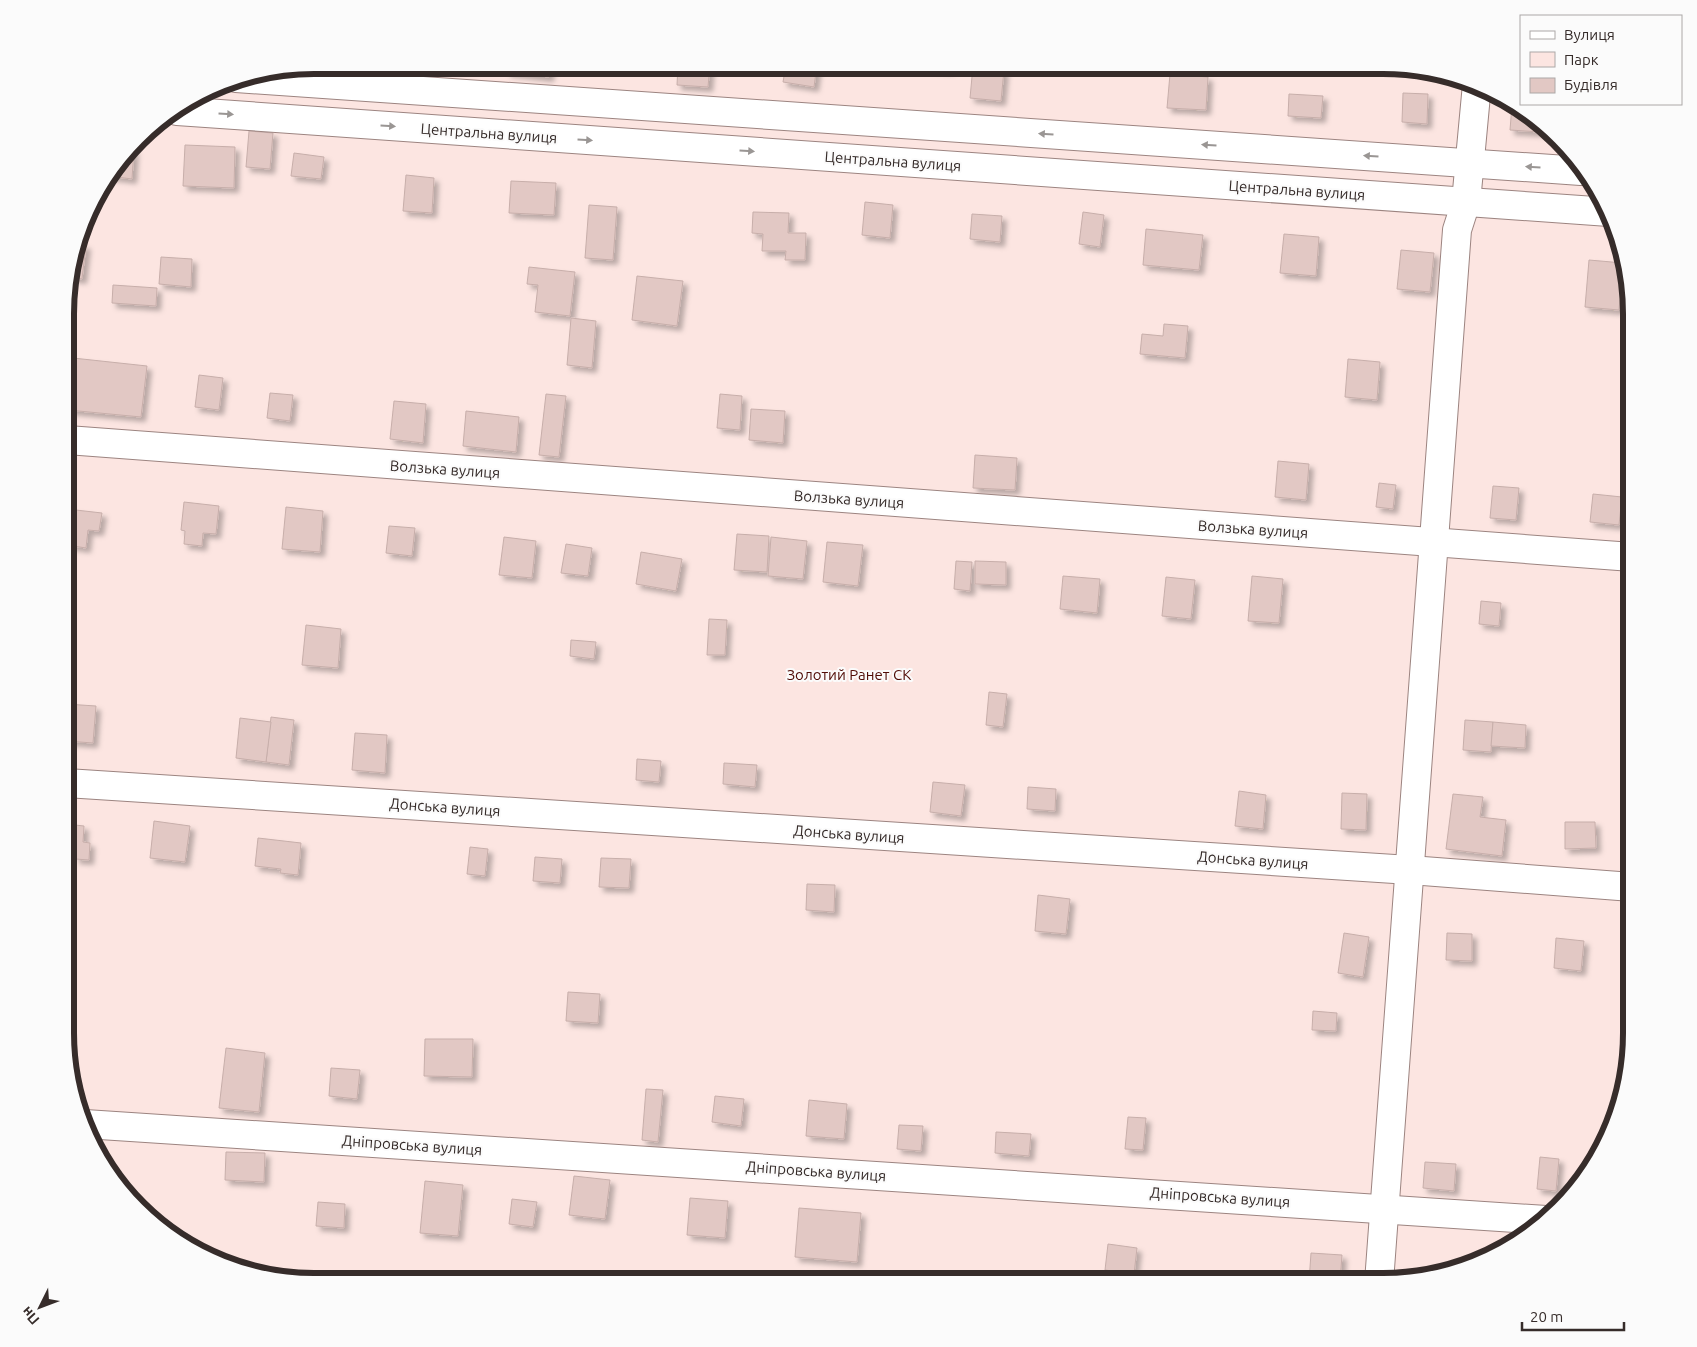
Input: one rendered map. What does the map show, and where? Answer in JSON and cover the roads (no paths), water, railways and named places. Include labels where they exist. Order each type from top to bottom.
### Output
[{"type":"street","points":[[261,80],[1576,171]]},
{"type":"street","points":[[1380,1273],[1457,230],[1466,202],[1476,93]]},
{"type":"street","name":"Центральна вулиця","points":[[184,112],[1600,211]]},
{"type":"street","name":"Волзька вулиця","points":[[74,441],[1623,556]]},
{"type":"street","name":"Донська вулиця","points":[[74,784],[1410,870],[1623,886]]},
{"type":"street","name":"Дніпровська вулиця","points":[[92,1124],[1535,1219]]},
{"type":"park label","name":"Золотий Ранет СК","points":[[849,674]]}]
